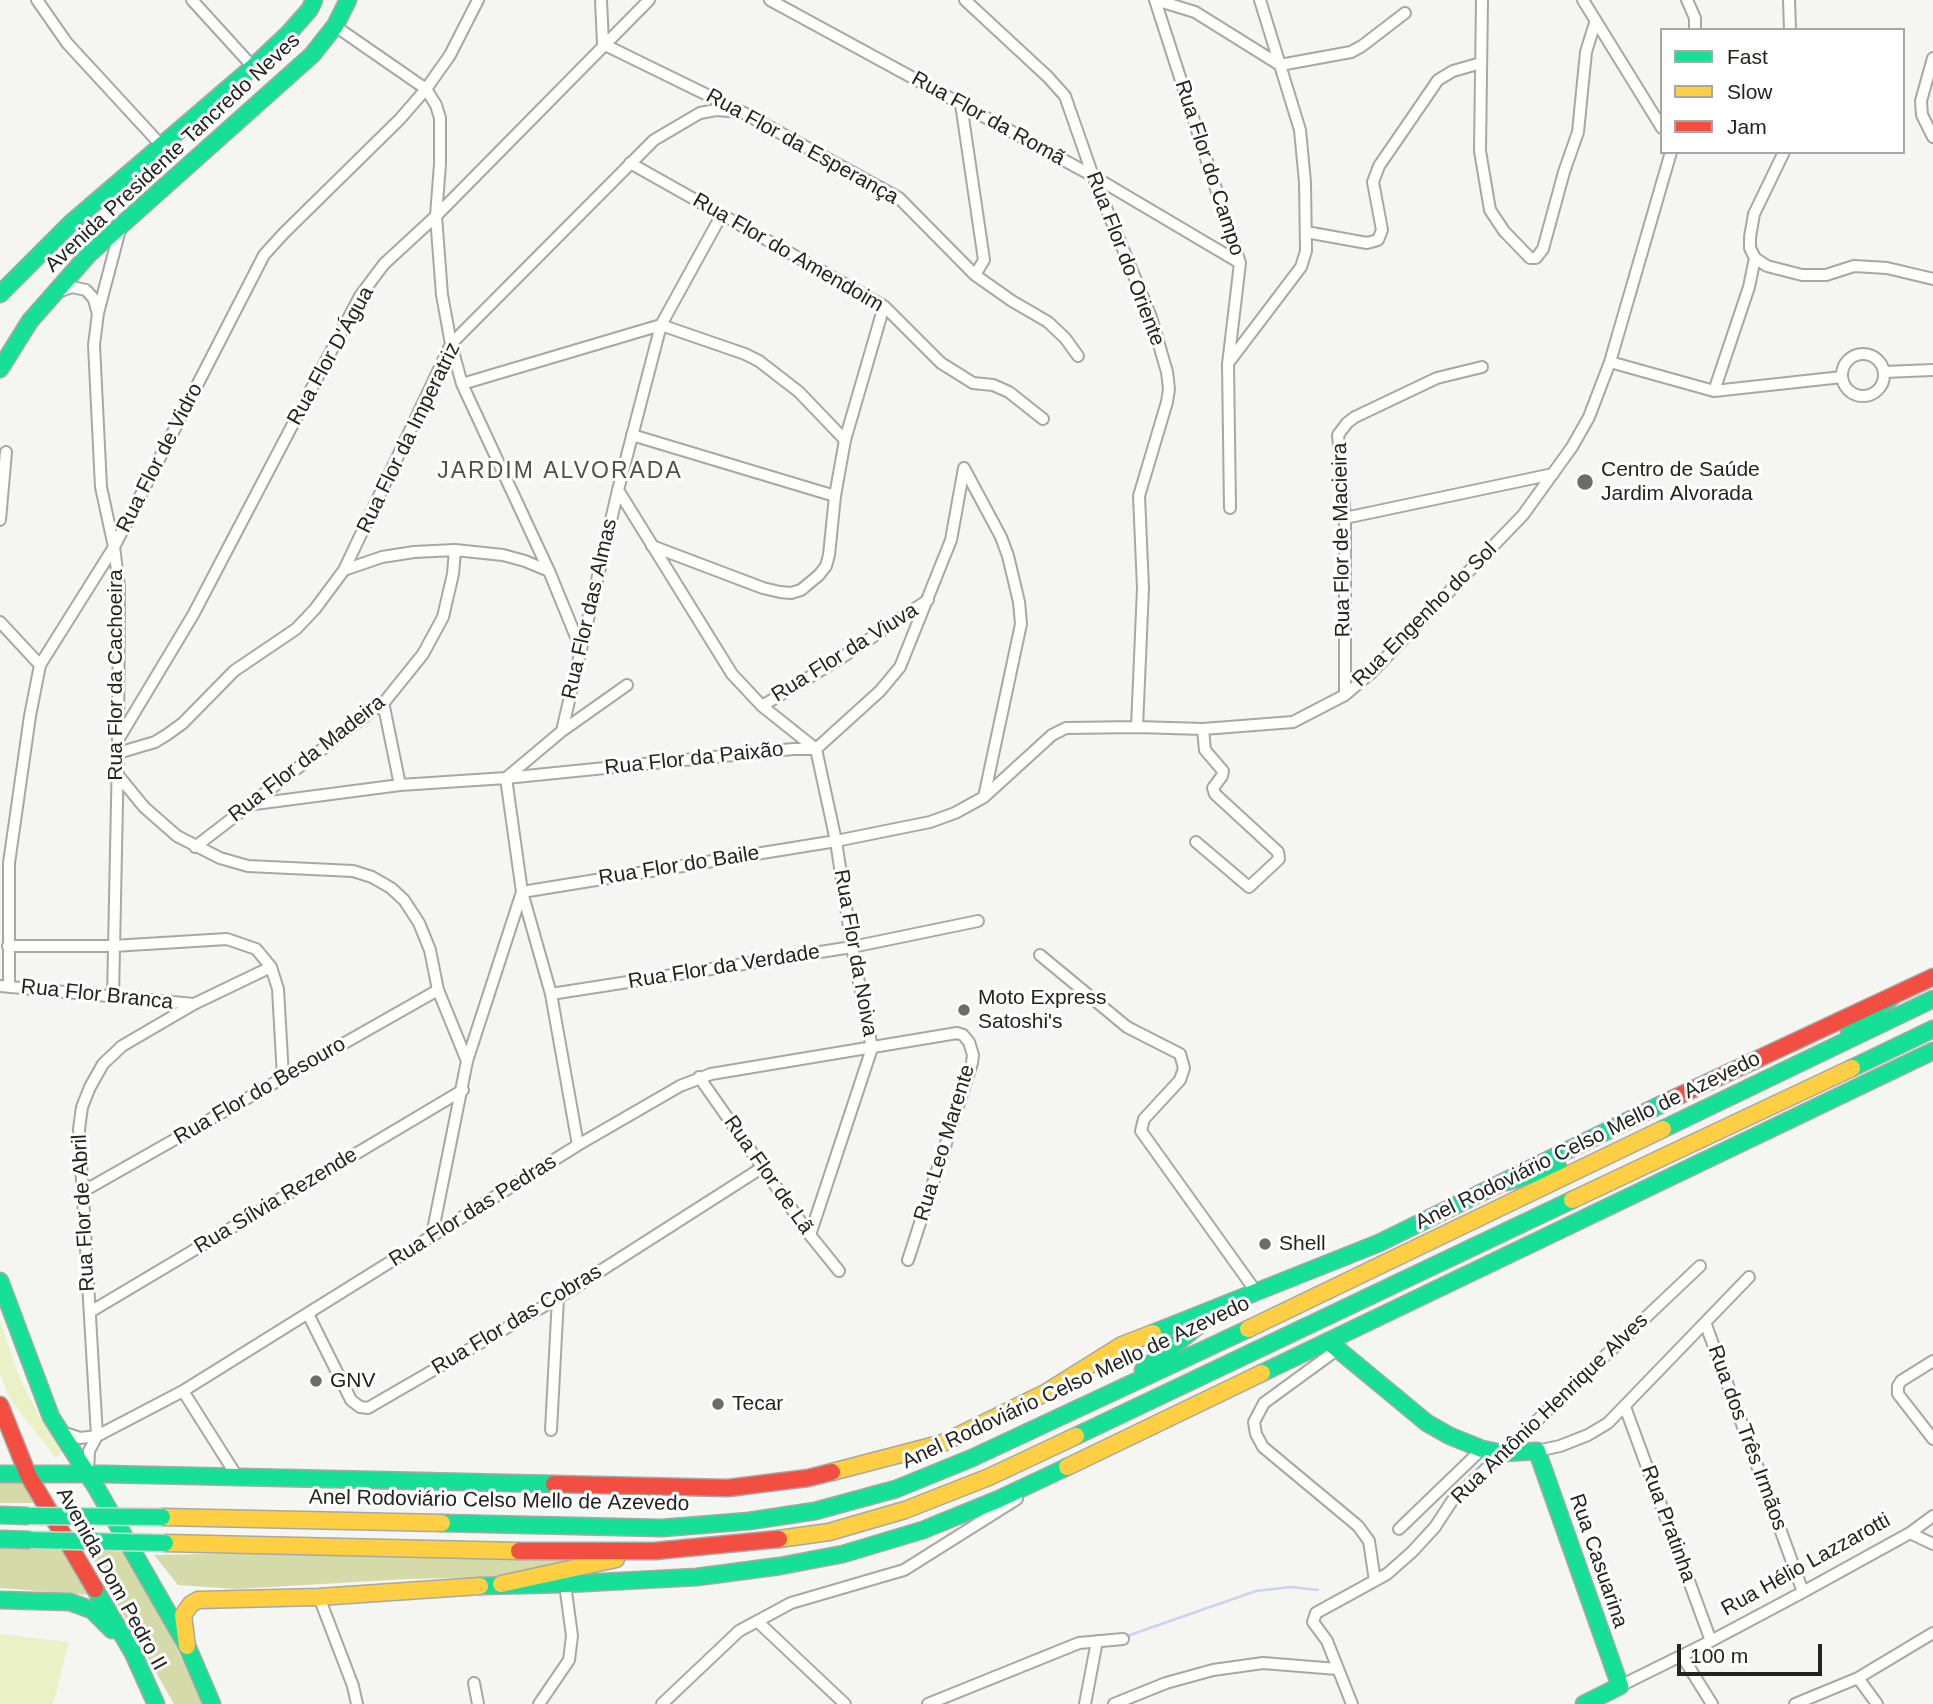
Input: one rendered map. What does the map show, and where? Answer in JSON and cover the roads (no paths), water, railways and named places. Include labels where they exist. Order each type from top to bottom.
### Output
[{"type":"main road","name":"Avenida Presidente Tancredo Neves","points":[[0,294],[71,223],[253,67],[310,9],[314,0]]},
{"type":"main road","name":"Avenida Presidente Tancredo Neves","points":[[0,369],[30,321],[51,294],[122,223],[312,55],[335,26],[348,0]]},
{"type":"main road","name":"Anel Rodoviário Celso Mello de Azevedo","points":[[0,1474],[729,1488],[808,1478],[943,1443],[1045,1393],[1122,1345],[1380,1243],[1739,1066],[1933,977]]},
{"type":"main road","points":[[1822,1052],[1892,997]]},
{"type":"main road","name":"Anel Rodoviário Celso Mello de Azevedo","points":[[0,1516],[663,1528],[749,1521],[816,1511],[896,1489],[972,1458],[1114,1393],[1933,999]]},
{"type":"main road","name":"Anel Rodoviário Celso Mello de Azevedo","points":[[0,1539],[548,1552],[655,1551],[748,1544],[829,1532],[905,1510],[989,1477],[1933,1029]]},
{"type":"main road","points":[[187,1646],[183,1615],[191,1604],[198,1600],[319,1597],[501,1584],[565,1584],[697,1577],[843,1554],[923,1531],[1334,1345],[1933,1051]]},
{"type":"main road","points":[[1506,1182],[1613,1151]]},
{"type":"main road","points":[[0,1281],[28,1360],[58,1430],[88,1474]]},
{"type":"main road","points":[[1114,1393],[1224,1306]]},
{"type":"main road","points":[[1334,1345],[1427,1423],[1482,1449],[1502,1453],[1537,1451]]},
{"type":"main road","points":[[0,1405],[28,1475]]},
{"type":"main road","name":"Rua Casuarina","points":[[1537,1451],[1620,1686]]},
{"type":"main road","name":"Avenida Dom Pedro II","points":[[88,1474],[187,1646],[212,1704]]},
{"type":"main road","name":"Avenida Dom Pedro II","points":[[28,1475],[133,1653],[156,1704]]},
{"type":"main road","points":[[501,1584],[655,1551]]},
{"type":"main road","points":[[0,1600],[70,1602],[84,1606],[102,1619],[133,1653]]},
{"type":"main road","name":"Rua Hélio Lazzarotti","points":[[1584,1704],[1620,1686]]},
{"type":"street","points":[[37,0],[67,43],[160,144]]},
{"type":"street","points":[[192,0],[253,67]]},
{"type":"street","name":"Rua Flor de Vidro","points":[[4,986],[8,946],[9,863],[40,665],[114,547],[264,255],[400,119],[426,89],[450,55],[478,0]]},
{"type":"street","points":[[601,0],[603,44]]},
{"type":"street","name":"Rua Flor D'Água","points":[[118,740],[193,615],[360,296],[384,264],[436,216],[649,0]]},
{"type":"street","name":"Rua Flor da Romã","points":[[770,0],[1093,176],[1240,263]]},
{"type":"street","name":"Rua Flor do Oriente","points":[[965,0],[1048,76],[1065,96],[1093,176],[1151,317],[1170,388],[1139,496],[1143,588],[1138,727]]},
{"type":"street","points":[[1156,0],[1195,12],[1280,65],[1352,52],[1405,13]]},
{"type":"street","name":"Rua Flor do Campo","points":[[1156,0],[1240,263],[1228,364],[1230,508]]},
{"type":"street","points":[[1228,364],[1301,267],[1306,251],[1300,130],[1260,0]]},
{"type":"street","points":[[1482,0],[1480,151],[1490,210],[1504,232],[1530,258],[1536,258],[1543,249],[1578,132],[1586,52],[1595,23]]},
{"type":"street","points":[[1583,0],[1660,125]]},
{"type":"street","points":[[1686,0],[1695,18],[1695,28]]},
{"type":"street","points":[[1789,0],[1790,28]]},
{"type":"street","points":[[335,26],[431,94],[440,118],[436,216],[442,295],[451,344],[462,384],[549,571],[581,649]]},
{"type":"street","name":"Rua Flor da Esperança","points":[[603,44],[742,112],[899,198],[975,275],[1048,322],[1065,338],[1078,356]]},
{"type":"street","points":[[1933,58],[1921,101],[1922,115],[1933,137]]},
{"type":"street","points":[[1306,232],[1367,243],[1378,240],[1382,230],[1373,183],[1379,166],[1438,80],[1453,71],[1481,64]]},
{"type":"street","points":[[961,104],[984,260],[975,275]]},
{"type":"street","name":"Rua Flor da Imperatriz","points":[[118,754],[155,742],[183,723],[234,671],[296,629],[315,609],[344,570],[451,344],[654,140],[700,113],[716,110],[742,112]]},
{"type":"street","name":"Rua Engenho do Sol","points":[[836,841],[930,822],[955,813],[984,797],[1066,728],[1202,729],[1293,722],[1345,695],[1372,673],[1523,516],[1589,417],[1610,362],[1670,154]]},
{"type":"street","points":[[1783,154],[1754,214],[1750,248],[1755,258],[1767,266],[1802,275],[1826,275],[1854,266],[1897,270],[1933,279]]},
{"type":"street","name":"Rua Flor do Amendoim","points":[[630,163],[884,306],[941,363],[973,383],[993,385],[1009,392],[1042,419]]},
{"type":"street","name":"Rua Flor das Almas","points":[[562,731],[618,489],[661,325],[722,214]]},
{"type":"street","name":"Rua Flor da Cachoeira","points":[[113,997],[119,586],[101,487],[94,345],[98,313],[122,223]]},
{"type":"street","points":[[1714,391],[1749,287],[1755,258]]},
{"type":"street","points":[[51,294],[72,287],[86,290],[94,299],[98,313]]},
{"type":"street","points":[[652,546],[763,588],[791,593],[810,583],[826,566],[829,555],[835,496],[845,440],[884,306]]},
{"type":"street","points":[[462,384],[661,325],[759,361],[799,392],[845,440]]},
{"type":"street","points":[[1863,354],[1877,359],[1884,372],[1881,386],[1870,395],[1863,396],[1848,390],[1842,377],[1845,364],[1863,354]]},
{"type":"street","points":[[1610,362],[1714,391],[1842,377]]},
{"type":"street","name":"Rua Flor de Macieira","points":[[1345,695],[1345,518],[1337,440],[1342,429],[1355,417],[1437,378],[1482,367]]},
{"type":"street","points":[[1884,372],[1933,370]]},
{"type":"street","points":[[632,435],[835,496]]},
{"type":"street","points":[[0,520],[6,452]]},
{"type":"street","points":[[618,489],[732,674],[762,705],[816,749],[891,680],[905,656],[951,540],[964,468],[1001,537],[1008,556],[1019,602],[1021,624],[984,797]]},
{"type":"street","points":[[1345,518],[1553,474]]},
{"type":"street","points":[[344,570],[382,557],[454,550],[503,555],[549,571]]},
{"type":"street","name":"Rua Flor da Madeira","points":[[195,847],[383,702],[423,654],[443,617],[453,574],[454,550]]},
{"type":"street","name":"Rua Flor da Viuva","points":[[762,705],[844,656],[928,600]]},
{"type":"street","points":[[0,622],[40,665]]},
{"type":"street","points":[[578,1145],[551,994],[522,892],[506,778],[562,731],[627,685]]},
{"type":"street","points":[[383,702],[400,785]]},
{"type":"street","points":[[1196,842],[1249,887],[1279,859],[1278,852],[1215,794],[1213,788],[1223,771],[1205,750],[1202,729]]},
{"type":"street","name":"Rua Flor da Paixão","points":[[247,805],[400,785],[506,778],[793,749],[816,749]]},
{"type":"street","name":"Rua Flor da Noiva","points":[[810,1235],[872,1048],[852,947],[836,841],[816,749]]},
{"type":"street","points":[[117,774],[144,807],[177,836],[220,858],[248,866],[353,871],[372,877],[391,888],[404,900],[419,923],[430,950],[438,990],[467,1062]]},
{"type":"street","name":"Rua Flor do Baile","points":[[522,892],[836,841]]},
{"type":"street","points":[[432,1235],[467,1062],[522,892]]},
{"type":"street","name":"Rua Flor da Verdade","points":[[551,994],[852,947],[978,921]]},
{"type":"street","points":[[8,946],[113,946],[227,939],[256,948],[271,967],[280,1004],[284,1077]]},
{"type":"street","points":[[1040,955],[1127,1027],[1180,1054],[1184,1068],[1180,1080],[1144,1119],[1141,1131],[1257,1293]]},
{"type":"street","name":"Rua Flor de Abril","points":[[97,1436],[79,1129],[82,1107],[103,1064],[122,1046],[194,1004],[271,967]]},
{"type":"street","name":"Rua Flor Branca","points":[[4,986],[194,1004]]},
{"type":"street","name":"Rua Flor do Besouro","points":[[82,1192],[438,990]]},
{"type":"street","name":"Rua Leo Marente","points":[[872,1048],[957,1034],[967,1038],[972,1051],[972,1063],[964,1090],[908,1260]]},
{"type":"street","name":"Rua Flor das Pedras","points":[[97,1436],[183,1391],[578,1145],[680,1086],[711,1073],[872,1048]]},
{"type":"street","name":"Rua Flor de Lã","points":[[699,1077],[810,1235],[839,1271]]},
{"type":"street","name":"Rua Sílvia Rezende","points":[[90,1312],[463,1090]]},
{"type":"street","name":"Rua Flor das Cobras","points":[[308,1314],[348,1395],[355,1405],[364,1408],[372,1406],[558,1298],[763,1167]]},
{"type":"street","name":"Rua Antônio Henrique Alves","points":[[1337,1669],[1327,1641],[1313,1622],[1313,1617],[1388,1574],[1435,1527],[1452,1502],[1700,1266]]},
{"type":"street","points":[[1537,1451],[1560,1446],[1608,1423],[1706,1325],[1749,1277]]},
{"type":"street","points":[[551,1430],[558,1298]]},
{"type":"street","name":"Rua dos Três Irmãos","points":[[1706,1325],[1803,1592]]},
{"type":"street","points":[[1334,1345],[1264,1403],[1254,1422],[1256,1434],[1263,1447],[1358,1526],[1368,1541],[1375,1581]]},
{"type":"street","points":[[1933,1361],[1901,1381],[1898,1390],[1898,1394],[1933,1439]]},
{"type":"street","points":[[183,1391],[238,1478]]},
{"type":"street","name":"Rua Pratinha","points":[[1625,1407],[1711,1641]]},
{"type":"street","points":[[58,1430],[80,1438],[97,1436]]},
{"type":"street","points":[[88,1474],[89,1451],[97,1436]]},
{"type":"street","name":"Rua Antônio Henrique Alves","points":[[1399,1529],[1482,1449]]},
{"type":"street","points":[[662,1704],[739,1631],[791,1602],[905,1570],[1017,1498],[1034,1482]]},
{"type":"street","name":"Rua Hélio Lazzarotti","points":[[1620,1686],[1803,1592],[1910,1533],[1933,1517]]},
{"type":"street","points":[[1910,1533],[1933,1544]]},
{"type":"street","points":[[539,1704],[569,1660],[572,1636],[565,1584]]},
{"type":"street","points":[[319,1597],[353,1686],[357,1704]]},
{"type":"street","points":[[757,1621],[845,1704]]},
{"type":"street","points":[[1796,1704],[1858,1678],[1933,1633]]},
{"type":"street","points":[[928,1704],[947,1700],[1079,1643],[1123,1639]]},
{"type":"street","points":[[1084,1704],[1097,1641]]},
{"type":"street","points":[[1682,1656],[1712,1704]]},
{"type":"street","points":[[1114,1704],[1166,1683],[1213,1670],[1264,1663],[1337,1669],[1352,1704]]},
{"type":"street","points":[[1858,1678],[1877,1704]]},
{"type":"street","points":[[474,1683],[478,1704]]},
{"type":"waterway","points":[[1127,1636],[1256,1591],[1291,1587],[1318,1590]]},
{"type":"place","name":"Centro de Saúde Jardim Alvorada","points":[[1585,482]]},
{"type":"place","name":"Moto Express Satoshi's","points":[[964,1010]]},
{"type":"place","name":"Shell","points":[[1265,1244]]},
{"type":"place","name":"GNV","points":[[316,1381]]},
{"type":"place","name":"Tecar","points":[[718,1404]]},
{"type":"district","name":"JARDIM ALVORADA","points":[[560,472]]}]
